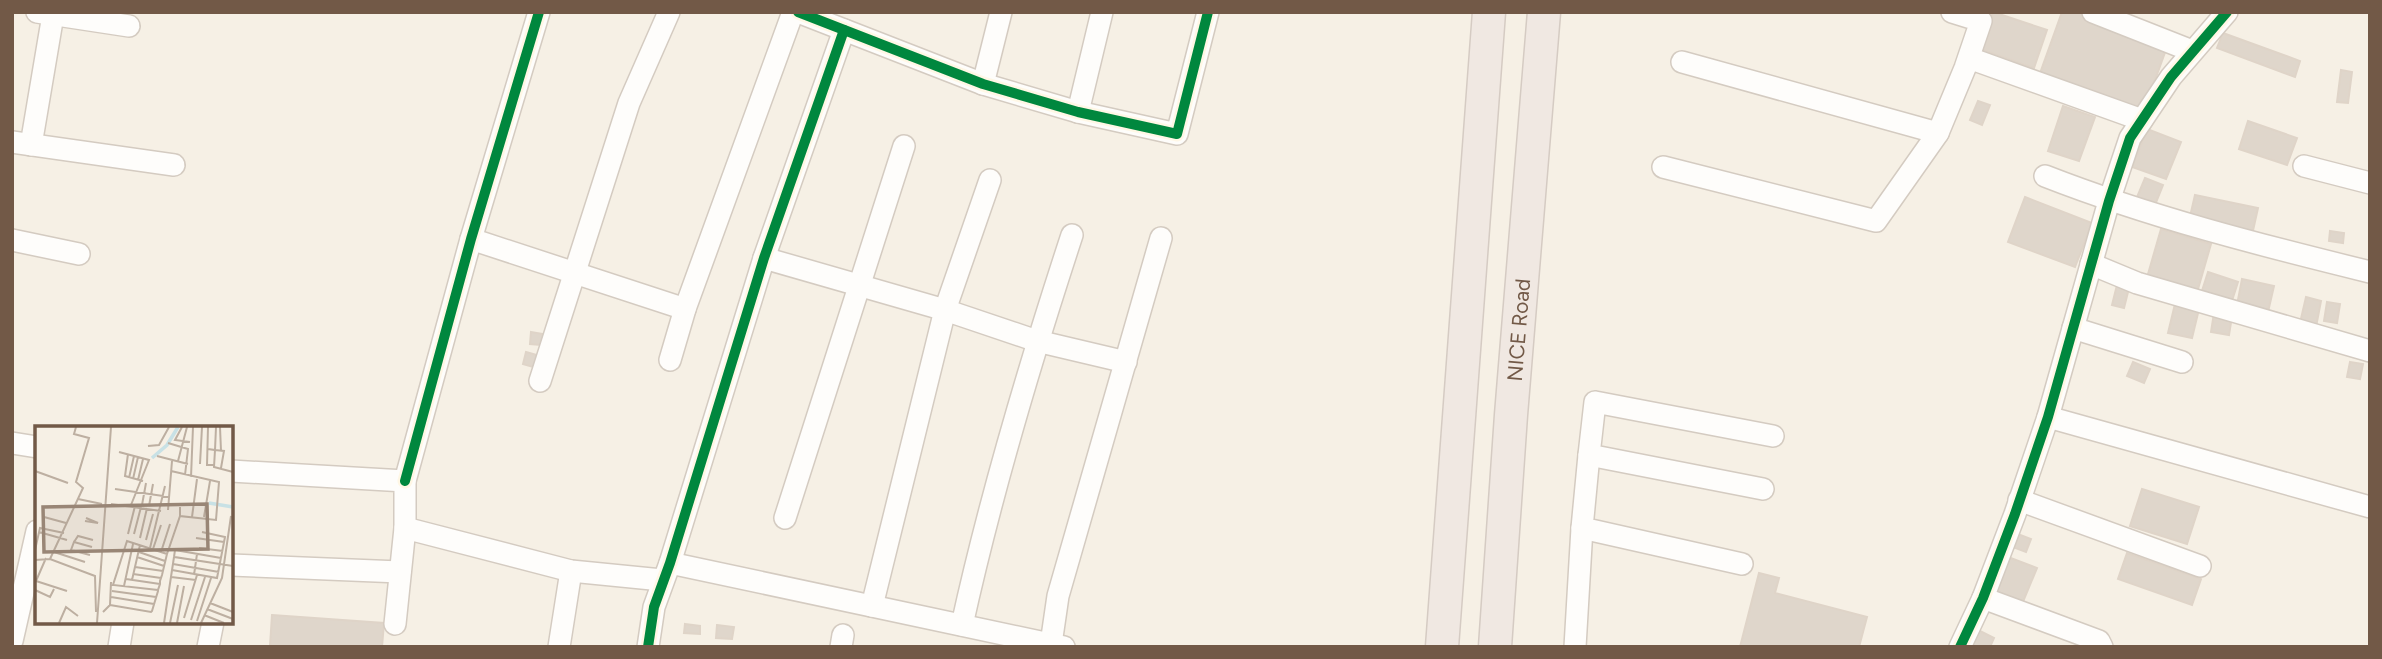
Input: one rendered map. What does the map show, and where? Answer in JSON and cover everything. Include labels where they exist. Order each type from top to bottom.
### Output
[{"type":"highway","points":[[1442,647],[1489,12]]},
{"type":"highway","name":"NICE Road","points":[[1495,647],[1544,12]]},
{"type":"street","points":[[395,624],[405,528],[405,481],[471,239],[539,12]]},
{"type":"street","points":[[540,380],[629,103],[669,12]]},
{"type":"street","points":[[670,360],[685,309],[795,12],[983,83],[1078,112],[1177,134],[1208,12]]},
{"type":"street","points":[[983,83],[1001,12]]},
{"type":"street","points":[[1078,112],[1102,12]]},
{"type":"street","points":[[1663,167],[1876,220],[1938,133],[1969,58],[1981,21],[1952,12]]},
{"type":"street","points":[[2093,12],[2192,51]]},
{"type":"street","points":[[1960,647],[1983,597],[2048,417],[2109,201],[2130,138],[2192,51],[2227,12]]},
{"type":"street","points":[[129,26],[45,13],[22,144],[174,166]]},
{"type":"street","points":[[648,647],[654,607],[764,258],[844,30]]},
{"type":"street","points":[[1969,58],[2142,120]]},
{"type":"street","points":[[1682,62],[1938,133]]},
{"type":"street","points":[[785,518],[904,146]]},
{"type":"street","points":[[2304,166],[2370,183]]},
{"type":"street","points":[[2045,176],[2109,201],[2370,272]]},
{"type":"street","points":[[872,606],[945,310],[990,180]]},
{"type":"street","points":[[962,625],[978,553],[1037,341],[1072,235]]},
{"type":"street","points":[[405,528],[572,571],[666,572],[872,606],[1058,645],[1058,596],[1161,238]]},
{"type":"street","points":[[471,239],[685,309]]},
{"type":"street","points":[[12,240],[79,254]]},
{"type":"street","points":[[764,258],[945,310],[1037,341],[1126,362]]},
{"type":"street","points":[[2091,264],[2137,284],[2370,351]]},
{"type":"street","points":[[2073,328],[2182,362]]},
{"type":"street","points":[[1575,647],[1582,528],[1595,402],[1773,436]]},
{"type":"street","points":[[2048,417],[2370,507]]},
{"type":"street","points":[[12,443],[35,447]]},
{"type":"street","points":[[1589,455],[1763,489]]},
{"type":"street","points":[[233,477],[405,481]]},
{"type":"street","points":[[2020,500],[2200,566]]},
{"type":"street","points":[[1582,528],[1742,564]]},
{"type":"street","points":[[12,641],[35,540]]},
{"type":"street","points":[[233,565],[400,572]]},
{"type":"street","points":[[559,647],[572,571]]},
{"type":"street","points":[[1983,597],[2099,641],[2102,647]]},
{"type":"street","points":[[119,647],[123,624]]},
{"type":"street","points":[[208,647],[213,624]]},
{"type":"building","points":[[1993,12],[2047,30],[2034,68],[1980,49]]},
{"type":"building","points":[[2062,12],[2079,12],[2168,44],[2142,116],[2038,79]]},
{"type":"building","points":[[2223,33],[2300,61],[2295,77],[2217,48]]},
{"type":"building","points":[[2341,70],[2352,72],[2348,103],[2337,102]]},
{"type":"building","points":[[1978,101],[1990,105],[1982,125],[1970,120]]},
{"type":"building","points":[[2063,106],[2095,117],[2079,161],[2048,151]]},
{"type":"building","points":[[2248,121],[2297,138],[2287,165],[2239,149]]},
{"type":"building","points":[[2147,129],[2181,142],[2166,179],[2132,167]]},
{"type":"building","points":[[2145,178],[2163,185],[2153,210],[2135,202]]},
{"type":"building","points":[[2195,195],[2258,208],[2252,235],[2189,221]]},
{"type":"building","points":[[2025,197],[2092,223],[2075,267],[2008,242]]},
{"type":"building","points":[[2161,229],[2211,244],[2196,296],[2146,281]]},
{"type":"building","points":[[2330,231],[2344,233],[2343,243],[2329,241]]},
{"type":"building","points":[[2208,272],[2238,282],[2230,307],[2200,297]]},
{"type":"building","points":[[2242,279],[2274,286],[2268,312],[2237,305]]},
{"type":"building","points":[[2117,285],[2129,288],[2124,308],[2112,305]]},
{"type":"building","points":[[2306,297],[2321,301],[2316,327],[2300,323]]},
{"type":"building","points":[[2327,302],[2340,304],[2337,323],[2324,321]]},
{"type":"building","points":[[2175,304],[2199,309],[2192,338],[2168,333]]},
{"type":"building","points":[[2214,313],[2232,316],[2229,335],[2211,332]]},
{"type":"building","points":[[531,332],[543,334],[541,345],[530,344]]},
{"type":"building","points":[[526,352],[540,356],[537,368],[523,364]]},
{"type":"building","points":[[2133,362],[2150,369],[2144,383],[2127,376]]},
{"type":"building","points":[[2350,362],[2363,364],[2360,379],[2347,377]]},
{"type":"building","points":[[2142,489],[2199,507],[2187,544],[2130,526]]},
{"type":"building","points":[[2015,533],[2031,539],[2026,552],[2010,546]]},
{"type":"building","points":[[2127,553],[2201,579],[2192,605],[2118,579]]},
{"type":"building","points":[[2008,557],[2037,568],[2020,609],[1992,597]]},
{"type":"building","points":[[1759,573],[1779,578],[1775,593],[1867,617],[1859,647],[1740,647]]},
{"type":"building","points":[[272,615],[384,623],[382,647],[270,646]]},
{"type":"building","points":[[685,624],[700,626],[700,634],[684,633]]},
{"type":"building","points":[[717,625],[734,627],[732,639],[716,638]]},
{"type":"building","points":[[1974,628],[1994,638],[1990,647],[1964,647]]},
{"type":"cycle path","points":[[405,481],[471,239],[539,12]]},
{"type":"cycle path","points":[[798,12],[983,84],[1078,112],[1177,134],[1208,12]]},
{"type":"cycle path","points":[[1960,647],[1983,598],[2048,417],[2109,201],[2130,138],[2171,77],[2227,12]]},
{"type":"cycle path","points":[[648,647],[654,607],[764,258],[844,30]]}]
